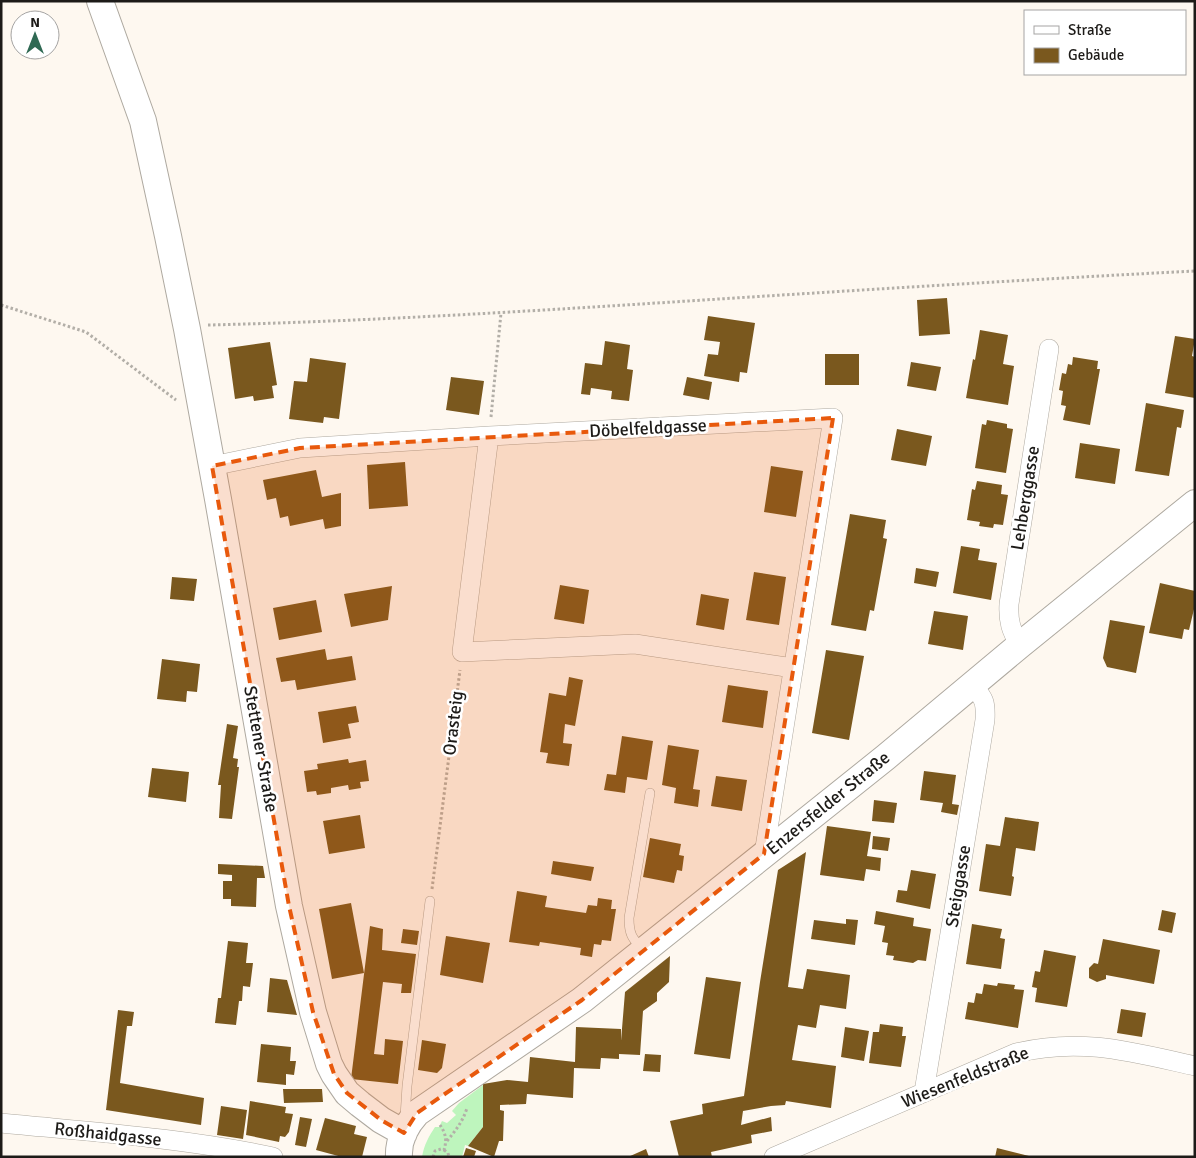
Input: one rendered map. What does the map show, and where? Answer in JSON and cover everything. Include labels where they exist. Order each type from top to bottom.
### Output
[{"type":"street","name":"Stettener Straße","points":[[100,1],[143,121],[197,327],[204,420],[289,906],[313,1012],[329,1064],[334,1074],[347,1093],[381,1120],[402,1145]]},
{"type":"street","name":"Lehberggasse","points":[[1020,645],[1010,624],[1009,604],[1049,349]]},
{"type":"street","name":"Döbelfeldgasse","points":[[212,466],[300,448],[833,418],[764,854]]},
{"type":"street","points":[[489,436],[462,652],[635,644],[793,668]]},
{"type":"street","name":"Enzersfelder Straße","points":[[402,1145],[413,1118],[417,1114],[460,1095],[582,1000],[886,757],[972,684],[1195,503]]},
{"type":"street","name":"Steiggasse","points":[[924,1092],[985,720],[983,697],[972,684]]},
{"type":"street","name":"Wiesenfeldstraße","points":[[774,1157],[1016,1053],[1036,1048],[1101,1047],[1195,1066]]},
{"type":"street","name":"Roßhaidgasse","points":[[1,1123],[125,1135],[273,1157]]},
{"type":"lane","points":[[644,951],[632,938],[630,918],[650,793]]},
{"type":"lane","points":[[402,1145],[407,1086],[430,902]]},
{"type":"path","points":[[197,327],[501,313],[985,282],[1195,272]]},
{"type":"path","points":[[1,304],[86,332],[204,420]]},
{"type":"path","points":[[489,436],[501,313]]},
{"type":"path","name":"Orasteig","points":[[430,902],[462,652]]},
{"type":"path","points":[[444,1150],[447,1140],[463,1121],[460,1095]]},
{"type":"path","points":[[440,1125],[447,1140]]},
{"type":"path","points":[[433,1157],[436,1151],[441,1149],[448,1153],[449,1157]]},
{"type":"highlighted area","points":[[833,418],[764,854],[582,1000],[417,1113],[404,1133],[381,1120],[347,1093],[334,1074],[313,1012],[289,906],[212,466],[300,448]]},
{"type":"green space","points":[[483,1085],[483,1127],[468,1146],[465,1145],[462,1157],[422,1157],[427,1141],[435,1127],[439,1127],[442,1121],[447,1123],[456,1115],[452,1111],[459,1103]]},
{"type":"building","points":[[947,298],[950,334],[919,336],[917,300]]},
{"type":"building","points":[[708,316],[755,323],[747,373],[740,372],[739,382],[704,376],[708,354],[718,355],[720,342],[704,340]]},
{"type":"building","points":[[980,330],[1008,335],[1003,364],[1014,366],[1008,405],[966,398]]},
{"type":"building","points":[[1175,336],[1195,339],[1192,356],[1195,357],[1195,398],[1165,393]]},
{"type":"building","points":[[605,341],[630,345],[627,369],[633,370],[629,401],[611,399],[612,391],[591,388],[590,395],[581,394],[585,363],[602,365]]},
{"type":"building","points":[[270,342],[277,385],[272,386],[274,398],[254,401],[253,396],[235,399],[228,348]]},
{"type":"building","points":[[825,354],[859,354],[859,385],[825,385]]},
{"type":"building","points":[[1073,357],[1098,361],[1097,369],[1100,369],[1090,425],[1063,420],[1066,406],[1061,405],[1063,391],[1059,390],[1062,373],[1066,374],[1068,364],[1072,365]]},
{"type":"building","points":[[310,358],[346,363],[339,419],[324,417],[323,423],[289,419],[294,381],[307,382]]},
{"type":"building","points":[[911,362],[941,367],[936,391],[907,386]]},
{"type":"building","points":[[451,377],[484,381],[479,415],[446,410]]},
{"type":"building","points":[[687,377],[712,382],[709,400],[683,395]]},
{"type":"building","points":[[1146,403],[1184,410],[1181,428],[1177,427],[1169,476],[1135,471]]},
{"type":"building","points":[[987,420],[1007,424],[1007,428],[1013,429],[1006,473],[975,468],[982,424],[986,425]]},
{"type":"building","points":[[897,429],[932,436],[926,466],[891,460]]},
{"type":"building","points":[[1080,443],[1120,449],[1115,484],[1075,478]]},
{"type":"building","points":[[405,462],[408,506],[369,509],[367,465]]},
{"type":"building","points":[[771,466],[803,471],[796,517],[764,512]]},
{"type":"building","points":[[316,470],[322,497],[341,493],[341,526],[325,529],[323,519],[290,526],[288,516],[280,518],[276,498],[267,500],[263,480]]},
{"type":"building","points":[[977,481],[1002,485],[1001,494],[1008,495],[1003,525],[994,524],[993,528],[979,526],[980,522],[967,520],[972,489],[975,490]]},
{"type":"building","points":[[850,514],[886,520],[883,538],[887,539],[874,611],[870,610],[866,631],[831,625]]},
{"type":"building","points":[[961,546],[980,549],[978,560],[997,563],[991,600],[953,593]]},
{"type":"building","points":[[916,568],[939,572],[936,587],[914,583]]},
{"type":"building","points":[[754,572],[786,577],[779,625],[746,620]]},
{"type":"building","points":[[172,577],[197,579],[194,601],[170,599]]},
{"type":"building","points":[[1160,583],[1195,591],[1195,605],[1189,630],[1184,629],[1182,639],[1149,633]]},
{"type":"building","points":[[560,585],[589,590],[584,624],[554,619]]},
{"type":"building","points":[[392,586],[388,620],[351,627],[344,594]]},
{"type":"building","points":[[701,594],[729,599],[724,630],[696,625]]},
{"type":"building","points":[[316,600],[322,632],[279,640],[273,608]]},
{"type":"building","points":[[934,611],[968,616],[963,650],[928,644]]},
{"type":"building","points":[[1110,620],[1145,626],[1136,673],[1107,667],[1103,658]]},
{"type":"building","points":[[325,649],[327,660],[352,656],[356,680],[297,690],[295,680],[281,682],[276,658]]},
{"type":"building","points":[[826,650],[864,656],[849,740],[812,733]]},
{"type":"building","points":[[162,659],[200,664],[197,692],[187,691],[186,702],[157,699]]},
{"type":"building","points":[[569,677],[583,680],[575,726],[565,724],[563,743],[572,744],[569,766],[546,763],[548,753],[540,752],[549,693],[566,696]]},
{"type":"building","points":[[728,685],[768,691],[763,728],[722,722]]},
{"type":"building","points":[[356,706],[359,722],[348,724],[351,738],[323,743],[318,712]]},
{"type":"building","points":[[227,724],[238,726],[233,758],[238,759],[237,767],[239,767],[232,819],[219,818],[221,785],[218,785]]},
{"type":"building","points":[[622,736],[653,741],[647,780],[627,777],[625,793],[604,790],[607,774],[616,775]]},
{"type":"building","points":[[668,745],[699,750],[693,789],[700,790],[698,807],[674,803],[676,788],[662,785]]},
{"type":"building","points":[[348,759],[349,763],[366,760],[369,781],[360,782],[361,788],[349,790],[348,785],[331,788],[331,793],[317,795],[316,791],[307,792],[304,771],[318,769],[317,764]]},
{"type":"building","points":[[152,768],[189,772],[186,802],[148,797]]},
{"type":"building","points":[[924,771],[956,775],[952,804],[959,805],[957,815],[941,812],[943,803],[920,800]]},
{"type":"building","points":[[716,776],[747,780],[742,811],[711,806]]},
{"type":"building","points":[[874,800],[897,803],[894,823],[872,821]]},
{"type":"building","points":[[360,815],[365,848],[329,854],[323,821]]},
{"type":"building","points":[[1005,817],[1039,822],[1035,851],[1016,848],[1011,896],[979,891],[986,844],[1000,846]]},
{"type":"building","points":[[827,826],[871,832],[867,856],[881,858],[880,871],[866,869],[864,881],[820,875]]},
{"type":"building","points":[[873,836],[890,838],[888,851],[872,849]]},
{"type":"building","points":[[650,838],[681,844],[679,855],[684,856],[682,871],[677,870],[674,883],[643,877]]},
{"type":"building","points":[[806,852],[788,987],[803,989],[807,969],[850,975],[846,1009],[820,1005],[816,1028],[798,1025],[792,1060],[836,1066],[831,1108],[786,1101],[785,1105],[743,1111],[741,1125],[771,1117],[772,1131],[751,1135],[752,1143],[711,1152],[712,1157],[679,1157],[670,1121],[703,1114],[702,1104],[744,1096],[778,870]]},
{"type":"building","points":[[553,861],[594,867],[591,881],[551,874]]},
{"type":"building","points":[[218,864],[263,866],[265,878],[257,878],[256,907],[231,906],[231,899],[223,899],[223,881],[232,881],[232,875],[218,874]]},
{"type":"building","points":[[911,870],[936,874],[930,909],[896,902],[898,890],[907,891]]},
{"type":"building","points":[[517,891],[547,896],[545,907],[586,913],[588,905],[597,906],[598,898],[612,900],[611,909],[616,909],[611,941],[602,940],[601,945],[594,944],[592,957],[580,955],[581,948],[540,942],[539,946],[509,942]]},
{"type":"building","points":[[351,903],[364,973],[332,979],[319,909]]},
{"type":"building","points":[[1162,910],[1176,913],[1172,933],[1158,930]]},
{"type":"building","points":[[876,911],[914,918],[913,926],[931,929],[926,961],[918,960],[913,963],[893,960],[894,956],[886,955],[888,943],[882,942],[885,926],[874,924]]},
{"type":"building","points":[[846,919],[858,920],[855,945],[811,939],[814,920],[846,924]]},
{"type":"building","points":[[972,924],[1002,929],[1000,938],[1005,939],[1001,969],[966,964]]},
{"type":"building","points":[[370,926],[383,929],[382,950],[416,954],[411,993],[401,993],[402,984],[383,982],[374,1054],[384,1055],[385,1039],[403,1041],[398,1084],[351,1079]]},
{"type":"building","points":[[403,929],[419,931],[417,945],[401,943]]},
{"type":"building","points":[[446,936],[490,943],[483,983],[440,975]]},
{"type":"building","points":[[1103,939],[1160,950],[1154,984],[1106,975],[1106,979],[1097,982],[1089,978],[1089,968],[1094,963],[1098,964]]},
{"type":"building","points":[[228,941],[248,943],[246,963],[253,963],[250,987],[243,986],[242,1001],[239,1001],[236,1025],[215,1023],[218,998],[221,998]]},
{"type":"building","points":[[1044,950],[1076,956],[1067,1007],[1035,1002],[1037,988],[1032,987],[1035,971],[1040,972]]},
{"type":"building","points":[[670,956],[669,982],[657,993],[657,1001],[643,1011],[640,1055],[619,1054],[619,1059],[601,1058],[600,1069],[574,1068],[573,1098],[527,1094],[526,1104],[500,1105],[500,1110],[504,1111],[503,1141],[499,1141],[494,1157],[468,1146],[483,1127],[483,1084],[507,1080],[528,1082],[530,1057],[575,1062],[576,1027],[621,1029],[621,1041],[625,992]]},
{"type":"building","points":[[706,977],[741,982],[730,1059],[694,1054]]},
{"type":"building","points":[[270,978],[287,980],[297,1015],[267,1012]]},
{"type":"building","points":[[998,983],[1015,985],[1014,989],[1024,990],[1018,1028],[965,1019],[968,1002],[974,1003],[976,993],[982,994],[984,984],[997,986]]},
{"type":"building","points":[[1121,1009],[1146,1013],[1142,1037],[1117,1033]]},
{"type":"building","points":[[118,1010],[134,1012],[132,1026],[127,1026],[120,1083],[204,1098],[201,1125],[106,1110]]},
{"type":"building","points":[[880,1024],[903,1027],[902,1036],[906,1036],[901,1067],[869,1063],[873,1032],[879,1032]]},
{"type":"building","points":[[845,1027],[869,1031],[864,1061],[841,1057]]},
{"type":"building","points":[[422,1040],[446,1044],[442,1068],[437,1073],[418,1070]]},
{"type":"building","points":[[261,1044],[291,1047],[290,1061],[296,1061],[294,1075],[286,1074],[286,1085],[257,1082]]},
{"type":"building","points":[[645,1054],[661,1055],[660,1072],[643,1071]]},
{"type":"building","points":[[283,1089],[322,1089],[323,1102],[284,1103]]},
{"type":"building","points":[[250,1101],[286,1107],[285,1113],[293,1114],[289,1132],[285,1137],[280,1136],[279,1142],[246,1135]]},
{"type":"building","points":[[221,1106],[247,1110],[243,1139],[217,1135]]},
{"type":"building","points":[[300,1117],[312,1119],[306,1147],[295,1145]]},
{"type":"building","points":[[325,1118],[356,1126],[354,1134],[367,1137],[362,1157],[342,1157],[316,1150]]},
{"type":"building","points":[[466,1148],[476,1151],[474,1157],[463,1157]]},
{"type":"building","points":[[997,1148],[1029,1156],[1029,1157],[995,1157]]},
{"type":"building","points":[[646,1149],[649,1157],[628,1157]]}]
